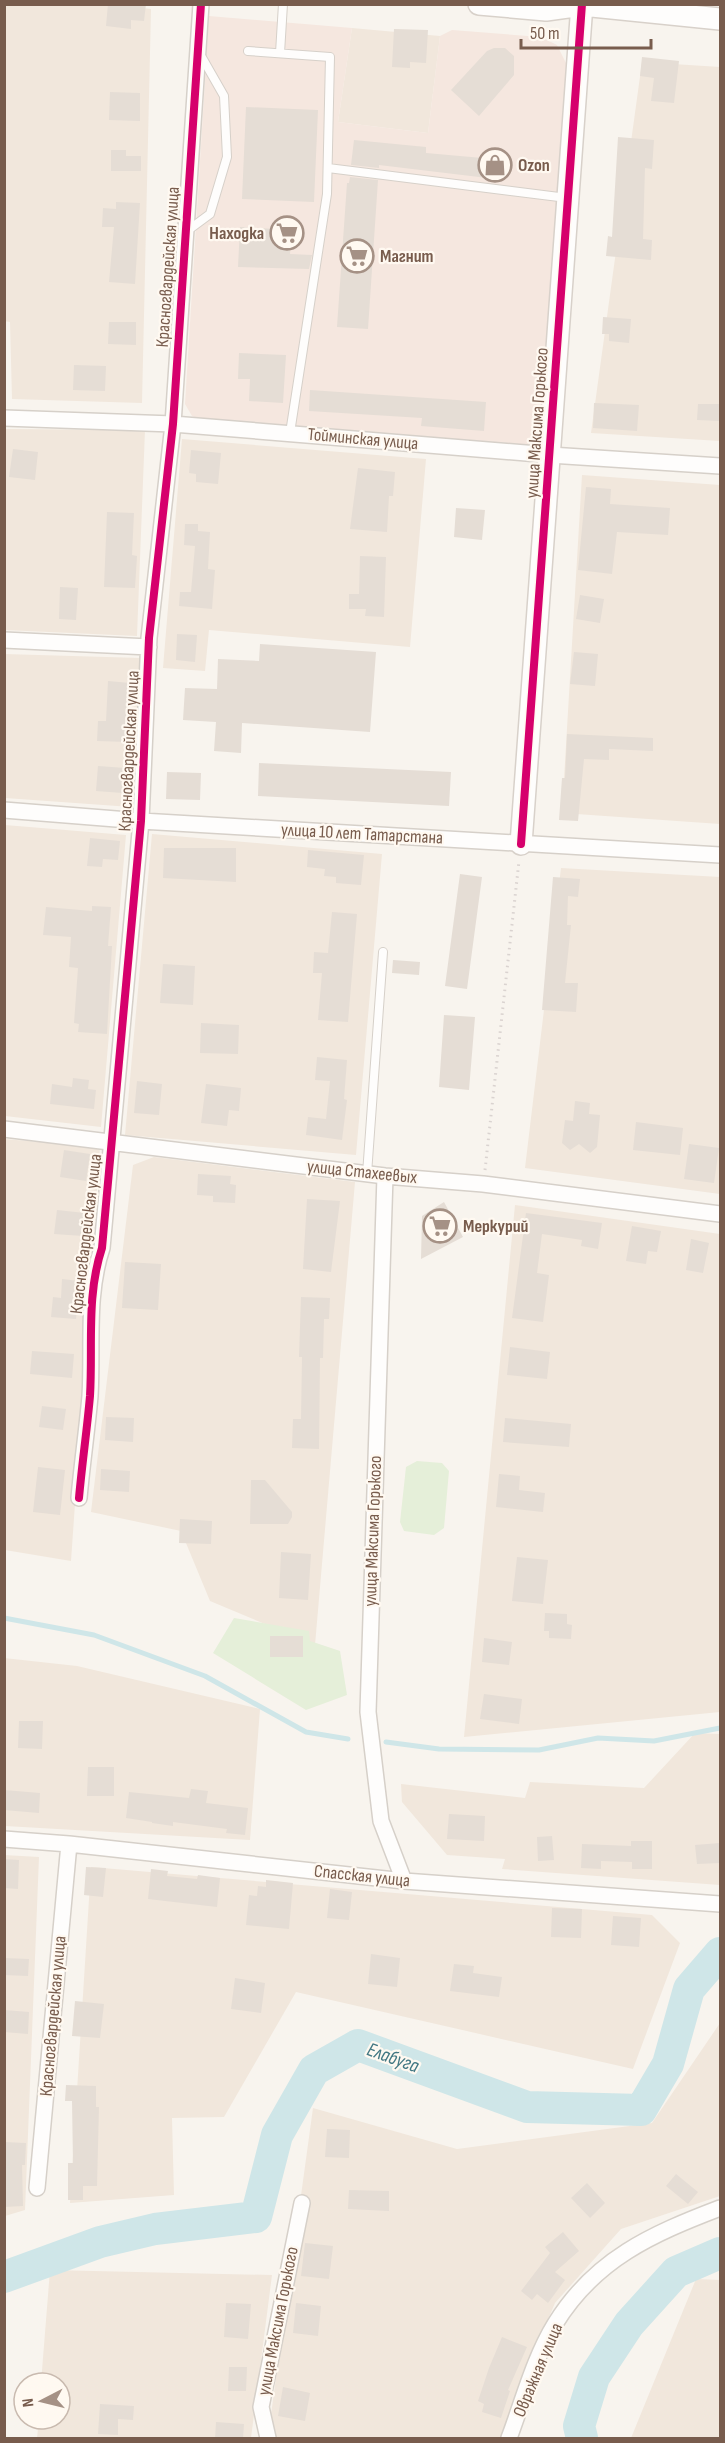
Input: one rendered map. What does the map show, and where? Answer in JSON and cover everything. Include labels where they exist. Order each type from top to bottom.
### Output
[{"type":"street","name":"Красногвардейская улица","points":[[79,1498],[90,1396],[94,1271],[102,1248],[141,821],[149,646],[173,424],[201,4]]},
{"type":"street","points":[[479,4],[546,10],[582,5],[720,19]]},
{"type":"street","name":"улица Максима Горького","points":[[521,844],[582,5]]},
{"type":"street","name":"Тойминская улица","points":[[4,418],[173,424],[720,466]]},
{"type":"street","points":[[4,639],[149,646]]},
{"type":"street","name":"улица 10 лет Татарстана","points":[[4,810],[141,821],[720,855]]},
{"type":"street","name":"улица Стахеевых","points":[[4,1129],[367,1174],[483,1184],[720,1214]]},
{"type":"street","name":"улица Максима Горького","points":[[385,1176],[368,1712],[381,1821],[404,1881]]},
{"type":"street","name":"Спасская улица","points":[[4,1839],[69,1844],[404,1881],[720,1904]]},
{"type":"street","name":"Красногвардейская улица","points":[[37,2188],[69,1844]]},
{"type":"street","name":"улица Максима Горького","points":[[268,2439],[261,2407],[302,2203]]},
{"type":"street","name":"Овражная улица","points":[[509,2439],[537,2362],[555,2325],[577,2294],[606,2266],[634,2247],[664,2229],[720,2208]]},
{"type":"lane","points":[[280,53],[283,4]]},
{"type":"lane","points":[[186,232],[210,214],[227,158],[224,96],[198,51]]},
{"type":"lane","points":[[248,51],[330,57],[327,194],[290,433]]},
{"type":"lane","points":[[328,168],[568,198]]},
{"type":"lane","points":[[367,1174],[383,952]]},
{"type":"path","points":[[483,1184],[521,844]]},
{"type":"shaded area","points":[[104,4],[151,9],[142,403],[12,399],[10,322],[4,321],[4,5]]},
{"type":"shaded area","points":[[209,16],[352,28],[338,122],[428,133],[440,36],[452,30],[541,37],[557,45],[567,65],[541,448],[203,421],[192,416],[185,404]]},
{"type":"shaded area","points":[[352,28],[440,36],[428,133],[338,122]]},
{"type":"shaded area","points":[[642,62],[720,67],[720,441],[591,433]]},
{"type":"shaded area","points":[[5,429],[145,430],[137,636],[5,630]]},
{"type":"shaded area","points":[[182,439],[426,459],[410,647],[209,630],[205,671],[163,668]]},
{"type":"shaded area","points":[[582,475],[720,485],[720,824],[562,813]]},
{"type":"shaded area","points":[[4,654],[141,658],[131,807],[5,798]]},
{"type":"shaded area","points":[[5,825],[126,835],[101,1127],[5,1116]]},
{"type":"shaded area","points":[[152,834],[382,854],[356,1155],[125,1135]]},
{"type":"shaded area","points":[[561,868],[720,877],[720,1194],[525,1168]]},
{"type":"shaded area","points":[[4,1139],[100,1147],[71,1561],[5,1550]]},
{"type":"shaded area","points":[[154,1157],[355,1182],[315,1645],[210,1601],[181,1531],[91,1512],[133,1165]]},
{"type":"shaded area","points":[[515,1205],[720,1234],[720,1712],[464,1737]]},
{"type":"shaded area","points":[[4,1658],[77,1666],[260,1709],[250,1840],[5,1826]]},
{"type":"shaded area","points":[[695,1733],[720,1734],[720,1885],[502,1869],[505,1859],[447,1855],[402,1802],[401,1784],[525,1798],[530,1782],[644,1788]]},
{"type":"shaded area","points":[[4,1855],[39,1857],[25,2210],[5,2216]]},
{"type":"shaded area","points":[[91,1867],[652,1915],[680,1943],[633,2069],[296,1992],[224,2117],[172,2118],[174,2195],[70,2203]]},
{"type":"shaded area","points":[[720,2023],[720,2196],[621,2229],[555,2303],[529,2364],[505,2438],[275,2438],[269,2429],[313,2108],[457,2149],[652,2123]]},
{"type":"shaded area","points":[[50,2270],[272,2275],[251,2438],[37,2438],[38,2431],[72,2431],[72,2371],[42,2371]]},
{"type":"shaded area","points":[[696,2279],[720,2280],[720,2438],[631,2438]]},
{"type":"green space","points":[[417,1461],[442,1463],[449,1471],[444,1528],[434,1535],[404,1531],[400,1522],[406,1467]]},
{"type":"green space","points":[[234,1618],[309,1631],[310,1641],[340,1651],[347,1695],[306,1710],[213,1653]]},
{"type":"building","points":[[108,4],[146,4],[144,21],[131,20],[131,29],[106,26]]},
{"type":"building","points":[[394,29],[428,30],[426,63],[410,62],[410,68],[392,67]]},
{"type":"building","points":[[494,48],[505,48],[514,56],[514,75],[479,116],[451,90],[487,51]]},
{"type":"building","points":[[642,57],[679,61],[674,103],[651,101],[654,78],[640,76]]},
{"type":"building","points":[[110,92],[140,93],[140,121],[109,120]]},
{"type":"building","points":[[246,107],[318,110],[314,202],[242,199]]},
{"type":"building","points":[[618,137],[654,140],[652,169],[645,168],[643,239],[652,240],[651,260],[606,256],[608,236],[612,237]]},
{"type":"building","points":[[354,140],[426,147],[426,153],[505,160],[504,180],[379,165],[379,168],[351,165]]},
{"type":"building","points":[[111,150],[126,150],[126,156],[141,156],[141,171],[111,171]]},
{"type":"building","name":"Магнит","points":[[350,177],[378,180],[368,329],[337,327],[347,183]]},
{"type":"building","points":[[116,202],[140,203],[135,284],[109,282],[114,227],[102,227],[103,208],[116,209]]},
{"type":"building","points":[[240,227],[292,230],[290,254],[312,255],[309,269],[238,267]]},
{"type":"building","points":[[603,317],[631,319],[629,343],[609,341],[609,334],[602,334]]},
{"type":"building","points":[[109,322],[136,322],[136,345],[108,344]]},
{"type":"building","points":[[239,353],[286,355],[283,403],[249,401],[250,379],[238,379]]},
{"type":"building","points":[[74,365],[106,366],[105,391],[73,390]]},
{"type":"building","points":[[310,390],[486,402],[484,431],[421,426],[422,418],[309,411]]},
{"type":"building","points":[[594,403],[639,405],[637,431],[593,428]]},
{"type":"building","points":[[698,404],[720,404],[720,421],[697,420]]},
{"type":"building","points":[[13,449],[38,452],[35,480],[9,477]]},
{"type":"building","points":[[191,450],[221,453],[218,484],[196,482],[196,474],[189,473]]},
{"type":"building","points":[[358,468],[395,472],[393,496],[389,496],[387,532],[350,529]]},
{"type":"building","points":[[586,487],[611,489],[610,504],[670,508],[668,535],[617,532],[612,574],[578,570]]},
{"type":"building","points":[[456,508],[485,510],[482,540],[454,537]]},
{"type":"building","points":[[107,512],[134,513],[132,555],[137,556],[135,588],[104,587]]},
{"type":"building","points":[[185,524],[198,524],[198,531],[210,532],[208,569],[215,570],[212,609],[179,606],[180,592],[191,592],[195,546],[184,545]]},
{"type":"building","points":[[360,556],[386,557],[384,617],[365,616],[366,609],[349,609],[349,594],[359,594]]},
{"type":"building","points":[[60,587],[78,588],[76,620],[59,619]]},
{"type":"building","points":[[580,595],[604,599],[600,623],[576,619]]},
{"type":"building","points":[[177,634],[197,635],[195,662],[176,660]]},
{"type":"building","points":[[260,644],[376,652],[370,732],[242,723],[241,753],[214,751],[216,722],[183,720],[185,688],[217,689],[218,659],[259,661]]},
{"type":"building","points":[[574,652],[598,654],[595,686],[570,684]]},
{"type":"building","points":[[108,681],[130,683],[128,742],[97,741],[98,721],[106,721]]},
{"type":"building","points":[[567,734],[653,738],[653,751],[609,749],[609,760],[584,759],[578,821],[559,820],[562,778],[565,778]]},
{"type":"building","points":[[259,763],[451,772],[449,806],[258,796]]},
{"type":"building","points":[[98,766],[125,768],[123,793],[96,791]]},
{"type":"building","points":[[167,772],[201,773],[200,800],[166,799]]},
{"type":"building","points":[[90,838],[120,841],[118,860],[103,859],[102,867],[87,866]]},
{"type":"building","points":[[164,848],[236,848],[236,882],[163,878]]},
{"type":"building","points":[[308,850],[364,855],[361,885],[336,883],[336,877],[324,876],[325,869],[307,867]]},
{"type":"building","points":[[460,874],[482,877],[467,989],[445,986]]},
{"type":"building","points":[[553,877],[580,879],[578,897],[568,896],[567,925],[571,925],[565,983],[578,983],[576,1012],[542,1010]]},
{"type":"building","points":[[92,906],[111,907],[108,946],[112,946],[107,1034],[78,1032],[79,1024],[74,1023],[78,968],[69,967],[71,937],[43,935],[46,907],[92,911]]},
{"type":"building","points":[[332,912],[357,914],[348,1022],[318,1020],[322,973],[313,973],[314,952],[328,953]]},
{"type":"building","points":[[393,960],[420,962],[419,975],[392,973]]},
{"type":"building","points":[[163,964],[195,966],[193,1005],[160,1003]]},
{"type":"building","points":[[444,1015],[475,1017],[469,1090],[439,1087]]},
{"type":"building","points":[[201,1023],[239,1025],[238,1054],[200,1053]]},
{"type":"building","points":[[317,1057],[347,1060],[344,1099],[347,1100],[342,1140],[306,1135],[308,1117],[326,1119],[330,1081],[315,1080]]},
{"type":"building","points":[[73,1078],[89,1080],[88,1089],[96,1090],[94,1109],[50,1104],[52,1084],[72,1087]]},
{"type":"building","points":[[137,1081],[162,1084],[159,1115],[134,1113]]},
{"type":"building","points":[[206,1084],[241,1088],[239,1111],[229,1110],[227,1126],[201,1123]]},
{"type":"building","points":[[575,1101],[590,1103],[589,1114],[600,1115],[597,1147],[590,1153],[579,1144],[570,1150],[562,1143],[565,1120],[573,1121]]},
{"type":"building","points":[[636,1122],[683,1128],[680,1155],[633,1150]]},
{"type":"building","points":[[689,1144],[719,1148],[714,1183],[684,1179]]},
{"type":"building","points":[[64,1150],[90,1154],[86,1181],[60,1177]]},
{"type":"building","points":[[198,1174],[231,1176],[230,1184],[236,1185],[235,1203],[213,1202],[213,1196],[197,1195]]},
{"type":"building","points":[[307,1199],[340,1201],[331,1272],[303,1269]]},
{"type":"building","name":"Меркурий","points":[[444,1202],[463,1237],[421,1259],[422,1216]]},
{"type":"building","points":[[57,1210],[85,1213],[83,1236],[54,1234]]},
{"type":"building","points":[[526,1213],[602,1223],[598,1249],[581,1246],[582,1240],[542,1234],[537,1273],[549,1275],[543,1322],[512,1318]]},
{"type":"building","points":[[632,1226],[661,1231],[657,1252],[648,1251],[646,1264],[626,1261]]},
{"type":"building","points":[[691,1239],[709,1243],[703,1273],[686,1270]]},
{"type":"building","points":[[125,1262],[161,1264],[158,1310],[122,1308]]},
{"type":"building","points":[[62,1279],[79,1281],[76,1319],[51,1317],[53,1297],[61,1298]]},
{"type":"building","points":[[301,1297],[330,1298],[329,1319],[324,1319],[323,1358],[320,1358],[319,1449],[292,1448],[293,1419],[301,1419],[302,1357],[299,1357]]},
{"type":"building","points":[[510,1347],[550,1352],[547,1379],[507,1375]]},
{"type":"building","points":[[32,1351],[74,1354],[72,1378],[30,1374]]},
{"type":"building","points":[[42,1406],[66,1409],[63,1430],[39,1427]]},
{"type":"building","points":[[106,1417],[134,1418],[133,1442],[105,1440]]},
{"type":"building","points":[[505,1418],[571,1424],[569,1447],[503,1442]]},
{"type":"building","points":[[38,1467],[65,1470],[60,1515],[33,1512]]},
{"type":"building","points":[[101,1469],[130,1471],[129,1492],[100,1490]]},
{"type":"building","points":[[499,1474],[520,1476],[519,1490],[545,1493],[543,1512],[496,1507]]},
{"type":"building","points":[[251,1480],[265,1480],[292,1512],[288,1524],[250,1524]]},
{"type":"building","points":[[180,1519],[212,1521],[211,1544],[179,1543]]},
{"type":"building","points":[[281,1552],[311,1554],[308,1600],[279,1598]]},
{"type":"building","points":[[517,1557],[548,1560],[543,1604],[512,1601]]},
{"type":"building","points":[[545,1613],[567,1614],[567,1624],[572,1625],[571,1639],[549,1638],[549,1631],[544,1631]]},
{"type":"building","points":[[270,1636],[303,1636],[303,1657],[270,1657]]},
{"type":"building","points":[[484,1638],[512,1642],[509,1665],[482,1662]]},
{"type":"building","points":[[484,1694],[522,1699],[519,1724],[480,1719]]},
{"type":"building","points":[[19,1721],[43,1721],[42,1749],[18,1748]]},
{"type":"building","points":[[88,1767],[114,1767],[114,1796],[87,1796]]},
{"type":"building","points":[[191,1789],[208,1791],[206,1803],[248,1808],[245,1835],[226,1833],[227,1829],[173,1822],[173,1826],[126,1818],[129,1792],[189,1798]]},
{"type":"building","points":[[4,1790],[40,1793],[39,1813],[4,1810]]},
{"type":"building","points":[[449,1814],[485,1816],[484,1841],[447,1839]]},
{"type":"building","points":[[552,1836],[554,1860],[538,1861],[537,1837]]},
{"type":"building","points":[[631,1841],[652,1841],[652,1869],[632,1869],[632,1862],[601,1861],[601,1869],[581,1868],[582,1844],[631,1846]]},
{"type":"building","points":[[720,1843],[720,1863],[697,1864],[695,1845]]},
{"type":"building","points":[[4,1859],[19,1860],[18,1889],[4,1888]]},
{"type":"building","points":[[86,1867],[106,1868],[103,1897],[84,1895]]},
{"type":"building","points":[[151,1869],[168,1871],[167,1876],[197,1879],[198,1875],[220,1878],[217,1907],[148,1899]]},
{"type":"building","points":[[266,1880],[293,1883],[289,1929],[246,1925],[249,1895],[257,1896],[258,1886],[266,1887]]},
{"type":"building","points":[[330,1889],[352,1892],[349,1920],[327,1918]]},
{"type":"building","points":[[552,1908],[582,1909],[581,1938],[551,1937]]},
{"type":"building","points":[[613,1916],[641,1918],[639,1947],[611,1945]]},
{"type":"building","points":[[371,1954],[400,1958],[397,1987],[368,1984]]},
{"type":"building","points":[[4,1958],[29,1959],[28,1976],[4,1975]]},
{"type":"building","points":[[454,1964],[474,1966],[473,1973],[502,1977],[499,1997],[450,1991]]},
{"type":"building","points":[[235,1978],[265,1983],[261,2013],[231,2009]]},
{"type":"building","points":[[75,2001],[104,2004],[100,2038],[72,2036]]},
{"type":"building","points":[[4,2010],[29,2012],[28,2034],[4,2032]]},
{"type":"building","points":[[66,2085],[96,2086],[96,2107],[99,2107],[97,2186],[83,2186],[83,2200],[68,2200],[68,2163],[73,2163],[72,2101],[65,2101]]},
{"type":"building","points":[[327,2129],[350,2130],[349,2158],[325,2157]]},
{"type":"building","points":[[4,2142],[26,2143],[25,2165],[22,2165],[23,2206],[4,2207]]},
{"type":"building","points":[[676,2174],[698,2192],[688,2204],[666,2186]]},
{"type":"building","points":[[587,2183],[605,2203],[590,2218],[571,2198]]},
{"type":"building","points":[[349,2190],[389,2191],[389,2211],[348,2209]]},
{"type":"building","points":[[563,2232],[579,2251],[555,2272],[565,2280],[548,2303],[537,2294],[532,2300],[521,2291],[550,2253],[545,2247]]},
{"type":"building","points":[[305,2243],[333,2246],[329,2279],[301,2276]]},
{"type":"building","points":[[226,2303],[251,2304],[248,2339],[224,2337]]},
{"type":"building","points":[[296,2303],[321,2306],[318,2336],[293,2333]]},
{"type":"building","points":[[502,2337],[527,2347],[508,2390],[510,2391],[501,2418],[482,2412],[484,2404],[478,2401]]},
{"type":"building","points":[[229,2367],[247,2367],[246,2391],[228,2391]]},
{"type":"building","points":[[283,2387],[310,2393],[305,2421],[278,2416]]},
{"type":"building","points":[[100,2404],[134,2406],[133,2420],[118,2419],[118,2435],[98,2434]]},
{"type":"building","points":[[216,2422],[244,2424],[243,2439],[215,2439]]},
{"type":"waterway","points":[[4,1618],[94,1635],[205,1676],[306,1732],[348,1739]]},
{"type":"waterway","points":[[386,1742],[439,1749],[539,1750],[598,1738],[654,1741],[720,1728]]},
{"type":"waterway","name":"Елабуга","points":[[4,2277],[100,2242],[155,2229],[256,2217],[277,2135],[314,2070],[358,2045],[527,2107],[641,2110],[668,2064],[689,1989],[720,1953]]},
{"type":"waterway","name":"Елабуга","points":[[582,2438],[579,2426],[594,2377],[629,2324],[676,2272],[720,2253]]},
{"type":"cycle path","points":[[79,1498],[90,1396],[92,1303],[102,1248],[141,821],[149,638],[173,424],[201,4]]},
{"type":"cycle path","points":[[521,844],[582,4]]},
{"type":"place","name":"Ozon","points":[[495,165]]},
{"type":"place","name":"Находка","points":[[287,233]]},
{"type":"place","name":"Магнит","points":[[357,256]]},
{"type":"place","name":"Меркурий","points":[[440,1226]]}]
